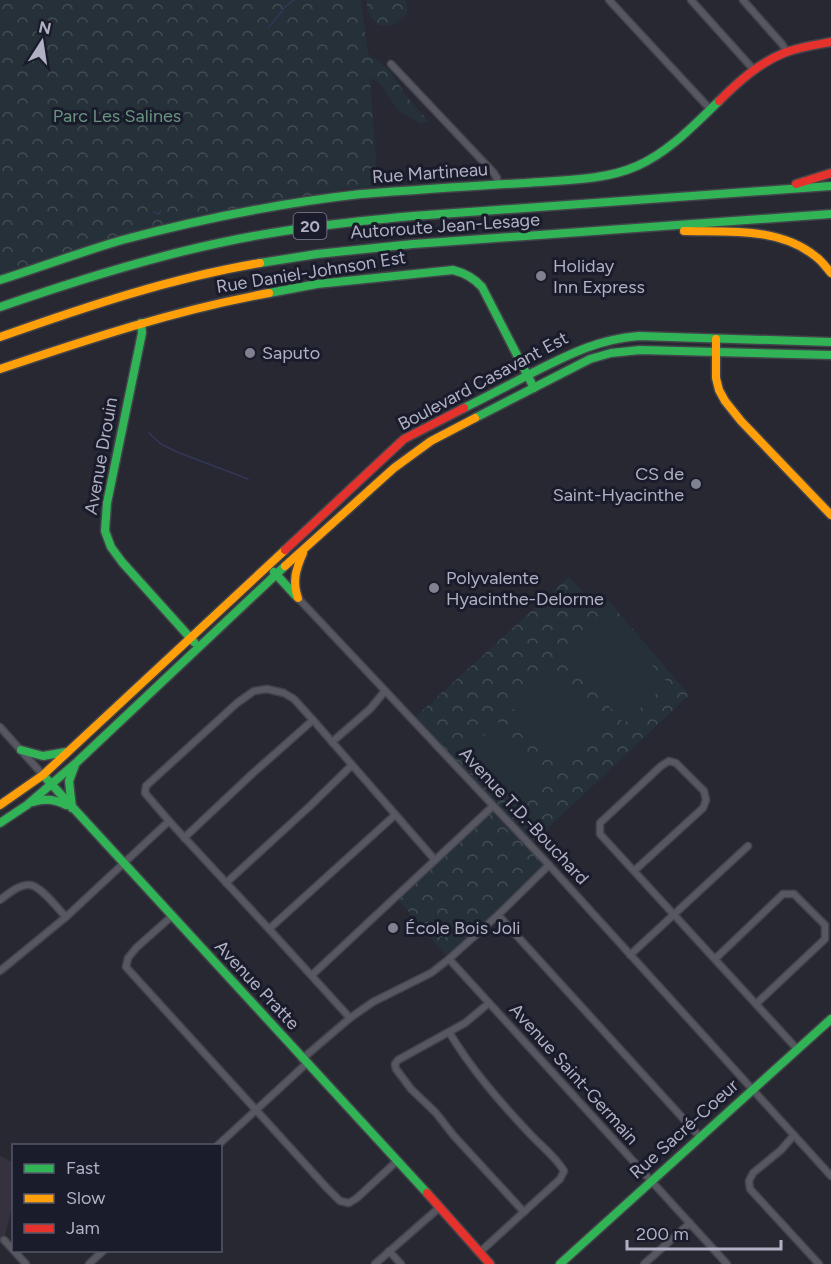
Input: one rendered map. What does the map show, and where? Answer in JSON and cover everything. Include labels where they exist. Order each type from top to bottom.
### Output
[{"type":"main road","name":"Rue Martineau","points":[[0,280],[128,238],[236,213],[338,196],[594,177],[629,170],[666,149],[754,70],[771,59],[787,52],[831,42]]},
{"type":"main road","points":[[776,190],[831,173]]},
{"type":"main road","name":"Autoroute Jean-Lesage","points":[[0,307],[86,278],[162,256],[244,237],[306,227],[388,218],[831,186]]},
{"type":"main road","name":"Autoroute Jean-Lesage","points":[[0,337],[88,306],[149,288],[262,262],[367,248],[831,214]]},
{"type":"main road","points":[[627,229],[775,236],[807,248],[831,273]]},
{"type":"main road","name":"Rue Daniel-Johnson Est","points":[[0,369],[141,323],[211,304],[288,289],[384,276],[456,270],[470,275],[482,287],[534,388]]},
{"type":"main road","name":"Avenue Drouin","points":[[141,323],[142,333],[107,503],[105,531],[111,547],[122,562],[190,639]]},
{"type":"main road","name":"Boulevard Casavant Est","points":[[0,805],[43,775],[404,439],[577,350],[611,338],[639,336],[831,342]]},
{"type":"main road","points":[[716,339],[717,381],[724,400],[768,450],[831,515]]},
{"type":"main road","name":"Boulevard Casavant Est","points":[[0,823],[27,805],[77,762],[254,594],[394,468],[431,441],[592,358],[611,352],[632,350],[831,355]]},
{"type":"main road","points":[[298,598],[294,584],[294,572],[305,548]]},
{"type":"main road","name":"Avenue T.D.-Bouchard","points":[[268,567],[298,598]]},
{"type":"main road","points":[[190,639],[198,647]]},
{"type":"main road","points":[[21,750],[43,756],[66,752]]},
{"type":"main road","points":[[72,808],[68,787],[77,762]]},
{"type":"main road","name":"Avenue Pratte","points":[[43,775],[490,1264]]},
{"type":"main road","points":[[27,805],[46,798],[72,808]]},
{"type":"main road","name":"Rue Sacré-Coeur","points":[[563,1263],[831,1019]]},
{"type":"street","points":[[609,0],[710,109]]},
{"type":"street","points":[[691,0],[754,70]]},
{"type":"street","points":[[743,0],[787,52]]},
{"type":"street","points":[[391,64],[493,172],[498,185]]},
{"type":"street","name":"Avenue T.D.-Bouchard","points":[[298,598],[549,865],[831,1176]]},
{"type":"street","points":[[350,1018],[169,821],[145,793],[146,786],[237,703],[254,691],[267,689],[284,693],[294,699],[333,742],[435,860]]},
{"type":"street","points":[[333,742],[370,709],[385,691]]},
{"type":"street","points":[[184,837],[313,720]]},
{"type":"street","name":"Avenue Pratte","points":[[0,727],[43,775]]},
{"type":"street","points":[[634,871],[703,808],[706,800],[704,791],[676,763],[669,761],[661,766],[600,823],[600,834],[798,1050]]},
{"type":"street","points":[[226,883],[352,765]]},
{"type":"street","points":[[312,975],[493,806]]},
{"type":"street","points":[[269,929],[395,815]]},
{"type":"street","points":[[0,971],[66,917],[169,821]]},
{"type":"street","points":[[630,955],[748,846]]},
{"type":"street","points":[[219,1144],[350,1018],[373,1002],[431,973],[498,915],[549,865]]},
{"type":"street","points":[[0,900],[28,884],[43,893],[66,917]]},
{"type":"street","points":[[715,959],[783,894],[794,894],[825,925],[825,939],[756,1004]]},
{"type":"street","points":[[498,915],[700,1137]]},
{"type":"street","points":[[171,916],[136,948],[128,958],[126,967],[326,1187],[340,1201],[349,1203],[397,1161]]},
{"type":"street","name":"Avenue Saint-Germain","points":[[449,959],[725,1263]]},
{"type":"street","points":[[489,1004],[465,1023],[398,1060],[395,1064],[396,1069],[411,1089],[436,1113],[454,1136],[524,1212]]},
{"type":"street","points":[[449,1032],[462,1055],[530,1134],[559,1162],[564,1171],[560,1179],[480,1252]]},
{"type":"street","points":[[794,1135],[781,1150],[753,1173],[749,1181],[750,1189],[819,1264]]},
{"type":"street","points":[[375,1264],[440,1207]]},
{"type":"street","points":[[644,1264],[690,1223]]},
{"type":"street","points":[[4,1240],[12,1249]]},
{"type":"street","points":[[389,1251],[401,1264]]},
{"type":"street","points":[[15,1252],[26,1264]]},
{"type":"street","points":[[89,1264],[103,1252]]},
{"type":"shaded area","points":[[0,1156],[12,1162],[12,1207],[4,1240],[0,1244]]},
{"type":"green space","name":"Parc Les Salines","points":[[0,0],[361,0],[368,54],[387,68],[428,121],[421,124],[399,111],[381,84],[370,78],[378,187],[346,189],[200,215],[133,232],[0,275]]},
{"type":"green space","points":[[366,0],[405,0],[407,14],[393,25],[379,26],[369,15]]},
{"type":"green space","points":[[569,577],[598,608],[608,600],[689,695],[530,845],[549,865],[449,959],[396,897],[493,806],[412,720]]},
{"type":"green space","points":[[608,616],[668,683],[624,723],[564,656]]},
{"type":"green space","points":[[547,668],[602,724],[564,762],[509,705]]},
{"type":"green space","points":[[498,722],[552,779],[516,812],[463,755]]},
{"type":"waterway","points":[[269,27],[294,0]]},
{"type":"waterway","points":[[153,212],[158,214],[161,211]]},
{"type":"waterway","points":[[149,433],[161,444],[177,452],[248,479]]},
{"type":"traffic: fast","points":[[0,280],[122,240],[181,225],[271,207],[361,194],[610,175],[637,166],[660,153],[681,137],[719,101]]},
{"type":"traffic: fast","points":[[0,307],[163,256],[291,230],[413,216],[831,186]]},
{"type":"traffic: fast","points":[[260,263],[317,254],[413,244],[831,214]]},
{"type":"traffic: fast","points":[[269,293],[317,284],[453,270],[472,278],[482,287],[534,388]]},
{"type":"traffic: fast","points":[[141,323],[142,333],[107,503],[105,531],[111,547],[122,562],[194,642]]},
{"type":"traffic: fast","points":[[464,408],[572,353],[611,340],[639,336],[831,342]]},
{"type":"traffic: fast","points":[[475,418],[590,359],[611,353],[640,350],[831,355]]},
{"type":"traffic: fast","points":[[0,823],[27,805],[77,762],[285,566]]},
{"type":"traffic: fast","points":[[274,572],[296,596]]},
{"type":"traffic: fast","points":[[21,750],[43,756],[66,752]]},
{"type":"traffic: fast","points":[[72,808],[69,781],[75,765]]},
{"type":"traffic: fast","points":[[43,775],[427,1193]]},
{"type":"traffic: fast","points":[[33,802],[50,800],[66,805]]},
{"type":"traffic: fast","points":[[560,1264],[831,1019]]},
{"type":"traffic: slow","points":[[684,231],[752,233],[786,240],[815,256],[831,273]]},
{"type":"traffic: slow","points":[[0,337],[96,304],[161,285],[260,263]]},
{"type":"traffic: slow","points":[[0,369],[166,317],[269,293]]},
{"type":"traffic: slow","points":[[716,339],[716,378],[725,401],[741,421],[831,515]]},
{"type":"traffic: slow","points":[[285,566],[394,468],[431,441],[475,418]]},
{"type":"traffic: slow","points":[[0,805],[43,775],[285,550]]},
{"type":"traffic: slow","points":[[298,598],[295,586],[296,575],[303,553]]},
{"type":"traffic: jam","points":[[719,101],[749,74],[775,57],[795,49],[831,42]]},
{"type":"traffic: jam","points":[[796,184],[831,173]]},
{"type":"traffic: jam","points":[[285,550],[404,439],[464,408]]},
{"type":"traffic: jam","points":[[427,1193],[490,1264]]},
{"type":"place","name":"Holiday Inn Express","points":[[541,276]]},
{"type":"place","name":"Saputo","points":[[250,353]]},
{"type":"place","name":"CS de Saint-Hyacinthe","points":[[696,484]]},
{"type":"place","name":"Polyvalente Hyacinthe-Delorme","points":[[434,588]]},
{"type":"place","name":"École Bois Joli","points":[[393,928]]}]
